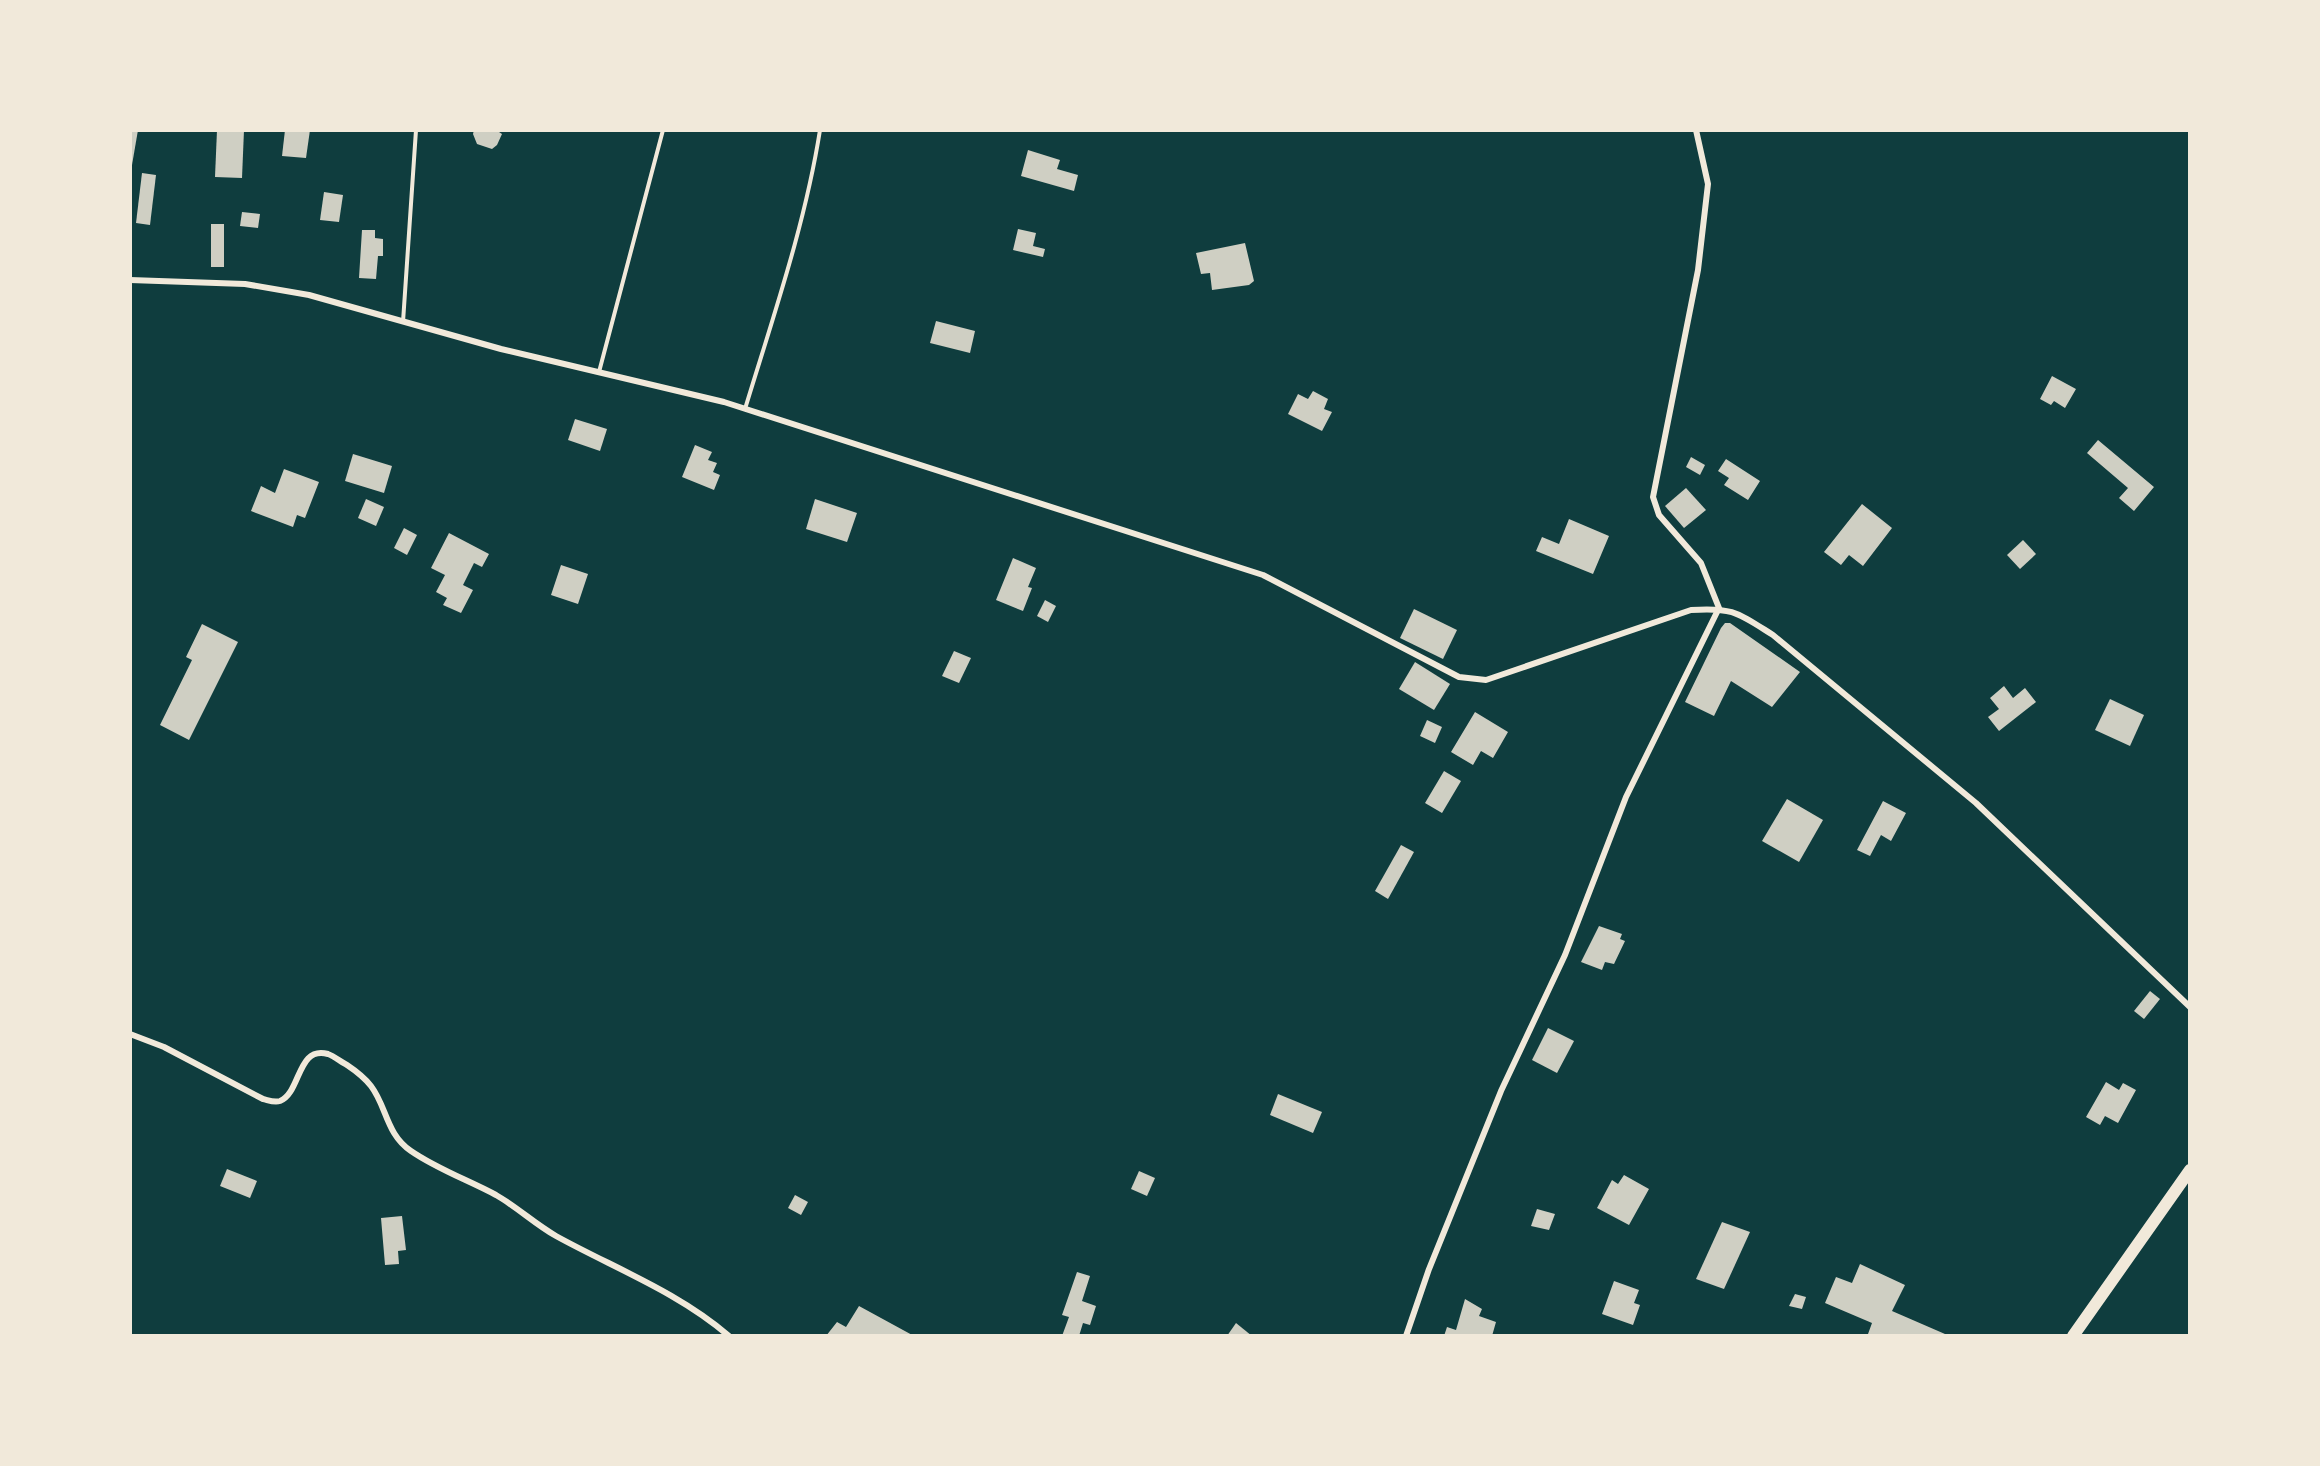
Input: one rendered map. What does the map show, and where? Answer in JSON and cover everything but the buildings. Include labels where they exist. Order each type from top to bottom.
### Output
[{"type":"main road","points":[[2073,1335],[2190,1170]]},
{"type":"street","points":[[1406,1335],[1429,1269],[1501,1091],[1565,955],[1626,797],[1719,608],[1701,563],[1659,515],[1653,497],[1698,270],[1708,184],[1696,130]]},
{"type":"street","points":[[130,280],[245,284],[309,294],[403,323],[745,408],[1263,575],[1458,677],[1486,680],[1691,610],[1719,608],[1738,614],[1773,635],[1976,803],[2190,1007]]},
{"type":"street","points":[[130,1034],[164,1047],[262,1099],[274,1102],[283,1100],[289,1094],[306,1061],[311,1056],[320,1053],[329,1054],[359,1073],[372,1087],[387,1122],[398,1139],[411,1151],[497,1196],[554,1235],[634,1275],[691,1308],[729,1335]]},
{"type":"lane","points":[[403,323],[416,130]]},
{"type":"lane","points":[[598,372],[663,130]]},
{"type":"lane","points":[[745,408],[802,220],[813,175],[820,130]]}]
